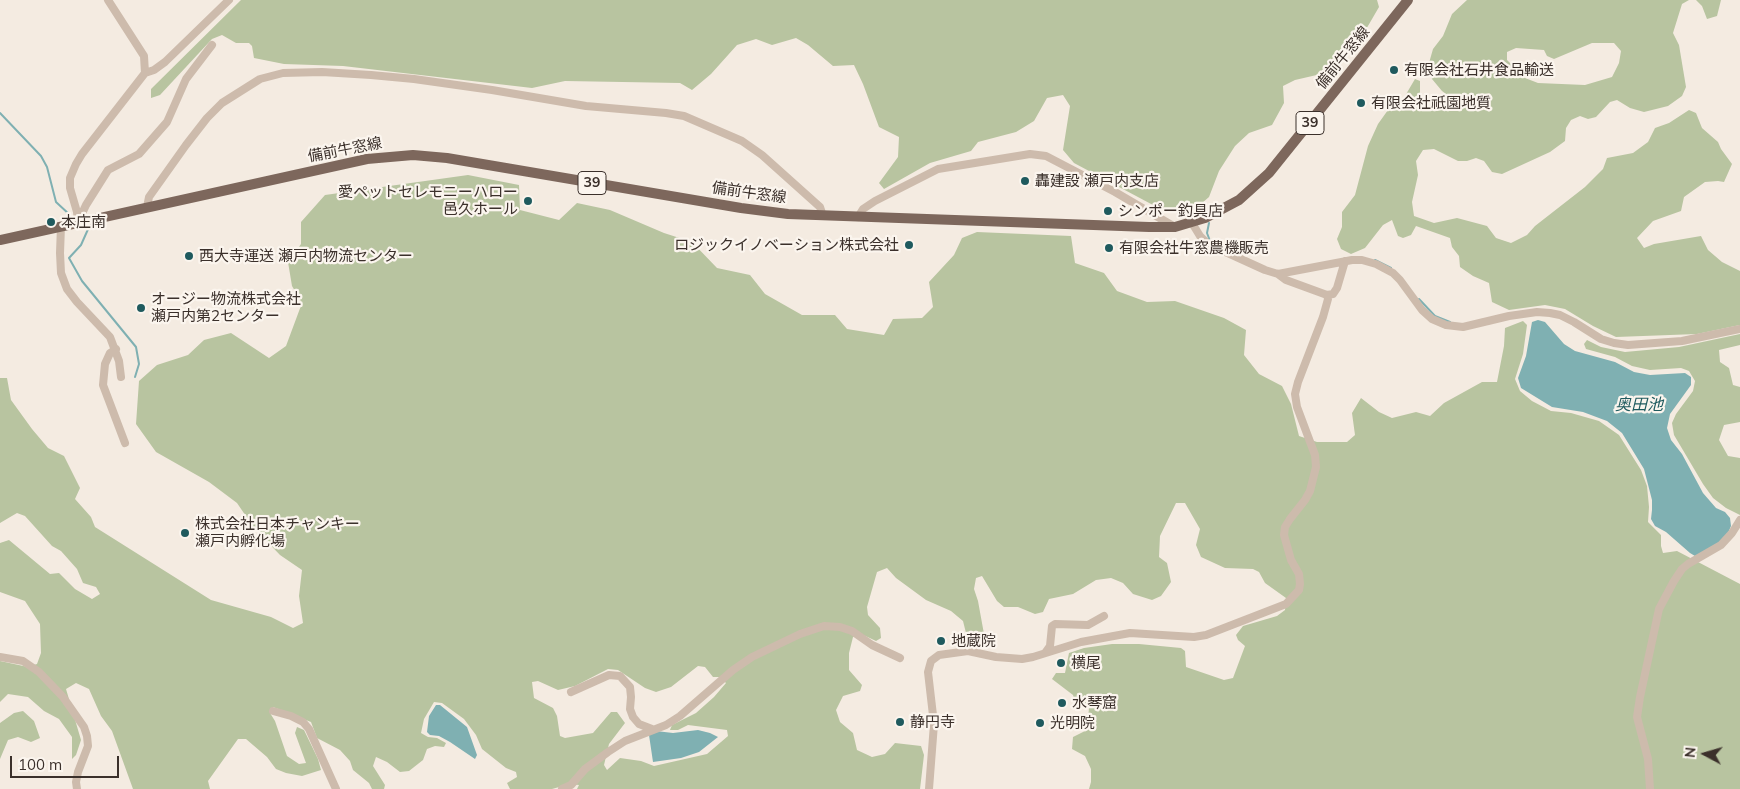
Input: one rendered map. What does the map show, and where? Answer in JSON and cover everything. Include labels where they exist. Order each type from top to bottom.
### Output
[{"type":"main road","name":"備前牛窓線","points":[[0,240],[367,159],[413,155],[447,158],[740,208],[788,214],[1175,227],[1192,223],[1211,215],[1239,200],[1269,173],[1408,0]]},
{"type":"street","points":[[108,0],[144,56],[145,74]]},
{"type":"street","points":[[78,222],[76,205],[70,188],[70,178],[76,164],[145,74],[165,62],[229,0]]},
{"type":"street","points":[[78,222],[108,170],[139,154],[167,122],[186,79],[212,45]]},
{"type":"street","points":[[147,207],[149,197],[186,145],[207,118],[222,103],[260,79],[282,73],[322,72],[414,80],[492,90],[586,106],[684,116],[742,141],[762,155],[820,207],[823,216]]},
{"type":"street","points":[[858,217],[864,209],[875,201],[938,169],[1030,154],[1046,156],[1115,192],[1175,227]]},
{"type":"street","points":[[1192,223],[1200,236],[1208,244],[1278,274],[1286,280],[1327,295],[1333,294],[1337,288],[1345,261]]},
{"type":"street","points":[[61,226],[61,273],[67,289],[110,336],[116,349],[121,377]]},
{"type":"street","points":[[1278,274],[1345,261],[1362,260],[1376,264],[1393,273],[1422,310],[1432,319],[1446,325],[1463,327],[1509,316],[1537,312],[1550,313],[1560,315],[1602,339],[1628,345],[1682,341],[1740,330]]},
{"type":"street","points":[[929,789],[934,724],[928,672],[931,660],[939,655],[968,651],[1009,659],[1033,657],[1081,642],[1130,633],[1194,637],[1206,635],[1268,612],[1286,604],[1293,598],[1299,590],[1299,574],[1287,550],[1284,535],[1285,527],[1310,492],[1315,478],[1316,467],[1315,455],[1297,407],[1295,394],[1323,317],[1328,299],[1327,295]]},
{"type":"street","points":[[116,349],[110,353],[105,364],[103,384],[125,443]]},
{"type":"street","points":[[1650,789],[1648,759],[1638,717],[1640,698],[1659,609],[1682,569],[1721,545],[1740,520]]},
{"type":"street","points":[[1045,653],[1050,646],[1052,626],[1055,624],[1088,624],[1104,616]]},
{"type":"street","points":[[562,789],[571,785],[584,769],[608,752],[652,729],[666,725],[680,716],[733,670],[776,644],[824,626],[840,627],[900,658]]},
{"type":"street","points":[[0,657],[24,661],[39,672],[63,697],[84,727],[88,746],[78,772],[77,789]]},
{"type":"street","points":[[571,692],[609,676],[620,676],[630,688],[630,710],[633,717],[639,724],[652,729]]},
{"type":"street","points":[[273,711],[291,716],[303,722],[309,729],[336,789]]},
{"type":"green space","points":[[241,0],[1377,0],[1379,7],[1361,38],[1340,63],[1321,74],[1295,80],[1283,86],[1284,103],[1272,125],[1249,133],[1235,146],[1219,171],[1209,197],[1194,210],[1168,213],[1074,163],[1063,150],[1070,106],[1063,95],[1047,98],[1034,121],[1016,132],[978,142],[971,151],[930,163],[884,189],[879,183],[898,157],[899,137],[879,127],[854,65],[833,66],[808,45],[796,38],[772,45],[756,39],[737,45],[711,74],[692,90],[680,83],[565,81],[532,88],[343,66],[284,64],[254,58],[252,46],[249,43],[236,43],[222,35],[212,39],[160,95],[151,98],[151,89]]},
{"type":"green space","points":[[1467,0],[1689,0],[1682,4],[1673,33],[1679,45],[1686,87],[1682,96],[1668,106],[1644,112],[1630,108],[1617,100],[1610,102],[1596,117],[1588,119],[1580,116],[1571,120],[1566,128],[1565,141],[1550,152],[1502,174],[1492,172],[1484,161],[1476,158],[1458,161],[1434,149],[1423,150],[1416,161],[1418,175],[1412,202],[1414,216],[1434,223],[1457,218],[1487,226],[1496,238],[1511,243],[1527,235],[1535,226],[1585,187],[1603,169],[1607,158],[1633,153],[1648,142],[1655,128],[1669,123],[1689,110],[1696,113],[1702,128],[1718,142],[1732,164],[1724,182],[1705,182],[1684,197],[1681,211],[1653,221],[1637,238],[1644,248],[1654,244],[1701,236],[1708,250],[1722,262],[1740,271],[1740,325],[1697,334],[1616,337],[1565,309],[1545,305],[1509,310],[1492,302],[1489,283],[1473,276],[1460,267],[1459,256],[1452,247],[1450,238],[1416,226],[1411,235],[1403,238],[1398,236],[1392,220],[1383,225],[1365,248],[1351,254],[1341,249],[1337,239],[1342,227],[1342,212],[1355,195],[1368,146],[1378,124],[1388,110],[1402,101],[1415,79],[1420,81],[1420,100],[1424,105],[1454,111],[1457,102],[1442,91],[1432,79],[1429,63],[1433,49],[1443,36],[1452,14]],"holes":[[[1592,43],[1614,43],[1621,51],[1619,63],[1612,77],[1585,85],[1538,83],[1525,78],[1507,60],[1507,52],[1516,48],[1544,50],[1547,56],[1554,59]]]},
{"type":"green space","points":[[1696,0],[1721,0],[1717,16],[1707,19],[1702,6]]},
{"type":"green space","points":[[468,175],[519,185],[520,210],[559,220],[577,203],[610,210],[664,233],[692,242],[717,268],[750,275],[765,294],[802,315],[835,315],[847,329],[884,335],[893,319],[922,318],[933,307],[929,282],[954,255],[962,238],[977,232],[1071,236],[1075,263],[1104,273],[1117,291],[1147,302],[1175,301],[1224,318],[1246,330],[1244,355],[1259,374],[1282,386],[1291,404],[1299,436],[1317,442],[1347,442],[1355,435],[1352,413],[1361,398],[1379,412],[1392,418],[1416,412],[1430,416],[1444,403],[1482,382],[1497,382],[1504,346],[1505,328],[1523,321],[1527,325],[1523,354],[1515,379],[1520,391],[1532,401],[1551,411],[1571,413],[1599,421],[1619,435],[1641,470],[1647,486],[1648,522],[1661,535],[1663,553],[1677,551],[1740,584],[1740,789],[1089,789],[1091,769],[1085,756],[1072,749],[1073,737],[1087,730],[1089,708],[1075,702],[1073,695],[1052,679],[1056,673],[1065,673],[1069,653],[1084,648],[1112,644],[1139,644],[1181,648],[1185,651],[1186,667],[1224,680],[1233,678],[1245,646],[1238,640],[1236,635],[1243,626],[1277,616],[1285,610],[1286,598],[1265,583],[1259,572],[1253,569],[1225,568],[1201,557],[1196,545],[1200,529],[1185,503],[1176,503],[1160,536],[1159,557],[1167,563],[1171,582],[1161,596],[1152,600],[1133,594],[1123,583],[1111,578],[1096,580],[1073,594],[1049,599],[1043,612],[1035,614],[1018,607],[1004,607],[997,601],[982,576],[976,578],[974,589],[984,634],[976,641],[967,637],[963,621],[951,611],[926,600],[896,578],[887,568],[877,572],[867,607],[868,615],[880,628],[881,638],[876,641],[859,633],[853,637],[849,653],[849,670],[862,685],[860,691],[843,696],[836,710],[840,722],[853,733],[857,750],[872,757],[885,754],[895,743],[921,746],[924,755],[920,789],[577,789],[579,785],[570,784],[552,789],[510,789],[507,783],[517,777],[516,772],[506,768],[482,749],[476,735],[464,719],[442,703],[434,702],[424,719],[421,733],[446,743],[444,747],[435,746],[427,749],[423,760],[409,771],[400,772],[387,762],[376,757],[373,766],[385,785],[384,789],[372,789],[369,783],[353,770],[350,761],[340,750],[317,738],[311,722],[273,707],[270,713],[275,721],[287,756],[299,764],[306,763],[295,733],[297,727],[304,730],[318,759],[321,770],[302,776],[286,773],[276,769],[267,757],[246,739],[238,739],[208,781],[210,789],[133,789],[112,731],[101,716],[89,689],[76,683],[66,689],[81,740],[76,755],[72,759],[72,737],[59,719],[44,711],[28,697],[8,694],[0,702],[0,661],[28,667],[37,664],[41,653],[40,624],[25,601],[0,592],[0,543],[9,540],[50,574],[59,573],[75,589],[92,599],[100,594],[96,587],[83,583],[77,569],[61,551],[52,546],[25,516],[17,513],[0,523],[0,378],[7,378],[11,400],[32,429],[48,448],[64,456],[80,488],[75,499],[91,517],[95,527],[211,600],[271,617],[293,628],[303,623],[299,596],[302,570],[280,555],[254,528],[237,503],[209,482],[156,452],[136,424],[139,381],[157,365],[188,355],[204,340],[231,333],[269,358],[286,346],[302,303],[292,286],[288,262],[301,244],[301,222],[325,195]],"holes":[[[698,666],[705,667],[713,677],[720,677],[726,683],[696,713],[672,725],[670,730],[678,730],[688,725],[727,730],[728,736],[707,754],[654,766],[641,761],[620,758],[607,770],[604,765],[609,744],[625,723],[617,712],[611,712],[593,733],[565,738],[560,736],[557,716],[553,708],[534,698],[532,682],[538,681],[558,690],[575,686],[608,669],[618,670],[645,688],[656,692],[671,687]]]},
{"type":"green space","points":[[1740,334],[1740,345],[1719,350],[1720,362],[1729,368],[1733,385],[1740,387],[1740,422],[1724,425],[1719,440],[1728,456],[1740,458],[1740,515],[1726,508],[1713,498],[1674,435],[1672,423],[1676,414],[1693,391],[1695,381],[1689,371],[1681,368],[1650,370],[1632,366],[1615,357],[1586,349],[1584,344],[1587,340],[1601,347],[1625,352],[1679,347]]},
{"type":"green space","points":[[23,711],[34,721],[40,738],[31,742],[18,737],[8,740],[0,759],[0,723],[14,713]]},
{"type":"water","name":"奥田池","points":[[1538,320],[1545,322],[1564,344],[1575,351],[1615,362],[1634,372],[1650,375],[1685,373],[1691,377],[1691,385],[1670,414],[1667,428],[1671,440],[1682,454],[1703,493],[1716,508],[1725,512],[1730,518],[1731,526],[1728,533],[1714,547],[1695,556],[1666,532],[1655,526],[1651,519],[1652,500],[1644,469],[1622,433],[1607,421],[1583,412],[1552,407],[1521,388],[1518,378],[1526,356],[1532,322]]},
{"type":"water","points":[[436,705],[440,705],[467,727],[477,755],[475,759],[450,742],[439,736],[430,735],[427,732],[429,716]]},
{"type":"water","points":[[698,730],[718,737],[699,752],[681,758],[653,762],[649,735],[656,731],[673,733]]},
{"type":"waterway","points":[[0,113],[41,156],[47,167],[56,202],[70,215]]},
{"type":"waterway","points":[[1209,223],[1207,233],[1210,241],[1220,245]]},
{"type":"waterway","points":[[89,227],[81,245],[69,258],[82,281],[136,347],[139,364],[135,377]]},
{"type":"waterway","points":[[1375,260],[1391,268]]},
{"type":"waterway","points":[[1419,299],[1435,316],[1450,322]]},
{"type":"place","name":"有限会社石井食品輸送","points":[[1394,70]]},
{"type":"place","name":"有限会社祇園地質","points":[[1361,103]]},
{"type":"place","name":"轟建設 瀬戸内支店","points":[[1025,181]]},
{"type":"place","name":"愛ペットセレモニーハロー 邑久ホール","points":[[528,201]]},
{"type":"place","name":"シンポー釣具店","points":[[1108,211]]},
{"type":"place","name":"本庄南","points":[[51,222]]},
{"type":"place","name":"ロジックイノベーション株式会社","points":[[909,245]]},
{"type":"place","name":"有限会社牛窓農機販売","points":[[1109,248]]},
{"type":"place","name":"西大寺運送 瀬戸内物流センター","points":[[189,256]]},
{"type":"place","name":"オージー物流株式会社 瀬戸内第2センター","points":[[141,308]]},
{"type":"place","name":"株式会社日本チャンキー 瀬戸内孵化場","points":[[185,533]]},
{"type":"place","name":"地蔵院","points":[[941,641]]},
{"type":"place","name":"横尾","points":[[1061,663]]},
{"type":"place","name":"水琴窟","points":[[1062,703]]},
{"type":"place","name":"静円寺","points":[[900,722]]},
{"type":"place","name":"光明院","points":[[1040,723]]}]
